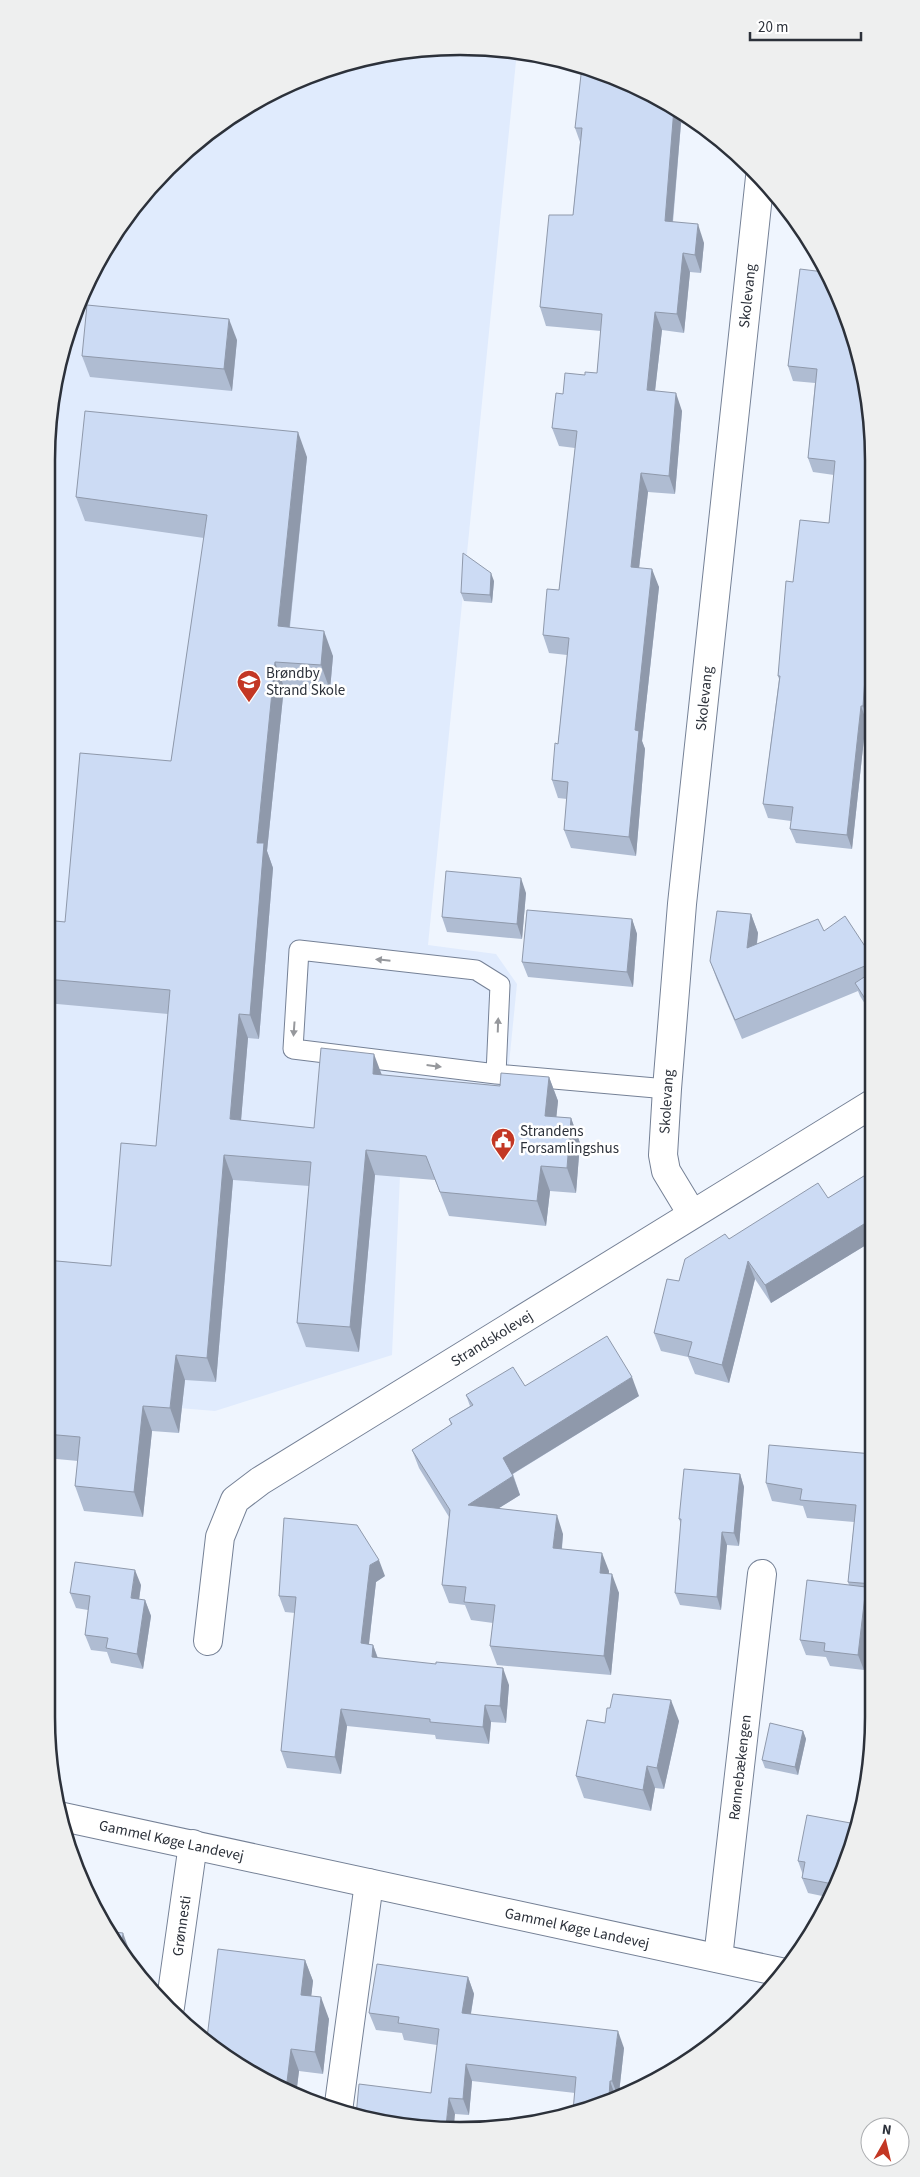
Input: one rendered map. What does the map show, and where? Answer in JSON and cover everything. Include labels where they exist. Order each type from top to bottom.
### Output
[{"type":"street","name":"Skolevang","points":[[692,1214],[666,1171],[663,1154],[667,1089],[682,904],[759,188]]},
{"type":"street","name":"Strandskolevej","points":[[208,1641],[220,1537],[235,1500],[260,1481],[865,1108]]},
{"type":"street","name":"Rønnebækengen","points":[[718,1958],[762,1574]]},
{"type":"street","name":"Gammel Køge Landevej","points":[[68,1818],[775,1971]]},
{"type":"street","name":"Grønnesti","points":[[171,2000],[193,1844]]},
{"type":"street","points":[[339,2104],[369,1883]]},
{"type":"lane","points":[[496,1074],[500,985],[476,970],[299,950],[293,1048],[496,1074],[667,1089]]},
{"type":"shaded area","name":"Brøndby Strand Skole","points":[[460,55],[516,59],[428,945],[496,954],[517,984],[506,1094],[404,1086],[392,1355],[215,1411],[55,1398],[55,460],[58,407],[63,381],[76,330],[86,305],[109,257],[123,235],[139,213],[174,174],[213,139],[235,123],[258,109],[305,86],[330,76],[381,63],[407,58]]},
{"type":"building","points":[[581,74],[639,97],[673,116],[665,221],[698,224],[695,255],[683,253],[677,314],[655,312],[647,390],[676,393],[669,476],[641,473],[631,567],[652,569],[635,730],[639,731],[629,837],[564,830],[568,782],[552,780],[555,743],[558,744],[569,638],[543,635],[547,589],[559,590],[577,431],[552,428],[556,393],[563,394],[565,373],[585,375],[585,372],[597,373],[602,314],[540,307],[549,215],[573,215],[582,128],[575,128]]},
{"type":"building","points":[[800,269],[818,271],[834,305],[851,355],[862,407],[865,460],[865,678],[847,835],[790,829],[793,807],[763,804],[780,676],[778,676],[786,581],[793,582],[800,520],[829,523],[835,461],[808,458],[817,369],[788,366]]},
{"type":"building","points":[[87,305],[229,319],[224,369],[82,356]]},
{"type":"building","points":[[85,411],[298,432],[278,626],[324,631],[321,665],[275,662],[257,843],[264,843],[250,1015],[239,1014],[230,1119],[314,1128],[321,1048],[374,1054],[373,1074],[500,1086],[501,1073],[549,1077],[545,1116],[571,1118],[567,1168],[541,1166],[537,1201],[440,1192],[426,1156],[366,1150],[350,1327],[297,1323],[311,1162],[224,1155],[207,1358],[176,1355],[170,1408],[143,1406],[134,1492],[75,1486],[80,1437],[55,1435],[55,1261],[111,1266],[121,1143],[156,1146],[170,990],[55,980],[55,921],[65,922],[80,753],[171,761],[207,515],[76,497]]},
{"type":"building","points":[[463,553],[491,573],[490,595],[461,593]]},
{"type":"building","points":[[446,871],[521,878],[517,924],[442,917]]},
{"type":"building","points":[[527,910],[632,919],[627,972],[522,962]]},
{"type":"building","points":[[717,911],[751,914],[747,948],[818,919],[824,931],[845,916],[865,946],[865,966],[735,1020],[710,961]]},
{"type":"building","points":[[865,977],[865,999],[855,983]]},
{"type":"building","points":[[865,1175],[865,1226],[864,1224],[765,1285],[748,1261],[722,1365],[688,1356],[692,1342],[654,1333],[667,1279],[679,1281],[685,1259],[725,1234],[729,1239],[818,1183],[828,1198]]},
{"type":"building","points":[[607,1336],[632,1377],[503,1458],[513,1476],[468,1505],[557,1515],[553,1548],[602,1553],[600,1573],[612,1574],[604,1656],[490,1646],[495,1605],[464,1602],[466,1587],[442,1585],[450,1510],[412,1450],[452,1424],[449,1419],[473,1405],[466,1395],[513,1367],[525,1386]]},
{"type":"building","points":[[769,1445],[865,1453],[865,1583],[848,1582],[856,1505],[800,1500],[802,1489],[766,1483]]},
{"type":"building","points":[[684,1469],[740,1474],[734,1533],[722,1532],[717,1597],[675,1593]]},
{"type":"building","points":[[284,1518],[357,1525],[379,1560],[370,1565],[361,1643],[373,1645],[372,1657],[436,1664],[436,1662],[503,1668],[500,1706],[485,1705],[483,1727],[430,1722],[430,1719],[341,1709],[335,1757],[281,1751],[296,1597],[279,1596]]},
{"type":"building","points":[[75,1562],[135,1570],[131,1598],[145,1600],[137,1654],[106,1648],[108,1638],[85,1635],[90,1596],[70,1593]]},
{"type":"building","points":[[807,1580],[865,1587],[858,1655],[824,1651],[825,1643],[800,1640]]},
{"type":"building","points":[[613,1694],[671,1700],[657,1768],[647,1766],[643,1790],[576,1776],[587,1720],[605,1723],[607,1708],[610,1708]]},
{"type":"building","points":[[770,1723],[803,1731],[795,1767],[762,1760]]},
{"type":"building","points":[[807,1815],[851,1823],[844,1847],[829,1883],[802,1878],[805,1862],[798,1861]]},
{"type":"building","points":[[117,1932],[123,1933],[122,1941]]},
{"type":"building","points":[[218,1949],[305,1960],[301,1995],[321,1997],[315,2052],[291,2049],[287,2083],[257,2068],[208,2033]]},
{"type":"building","points":[[377,1964],[468,1977],[462,2013],[618,2031],[609,2093],[573,2106],[576,2077],[466,2064],[463,2099],[449,2098],[446,2121],[407,2119],[357,2108],[359,2084],[431,2093],[439,2029],[398,2023],[399,2017],[369,2013]]},
{"type":"place","name":"Brøndby Strand Skole","points":[[249,703]]},
{"type":"place","name":"Strandens Forsamlingshus","points":[[503,1161]]}]
